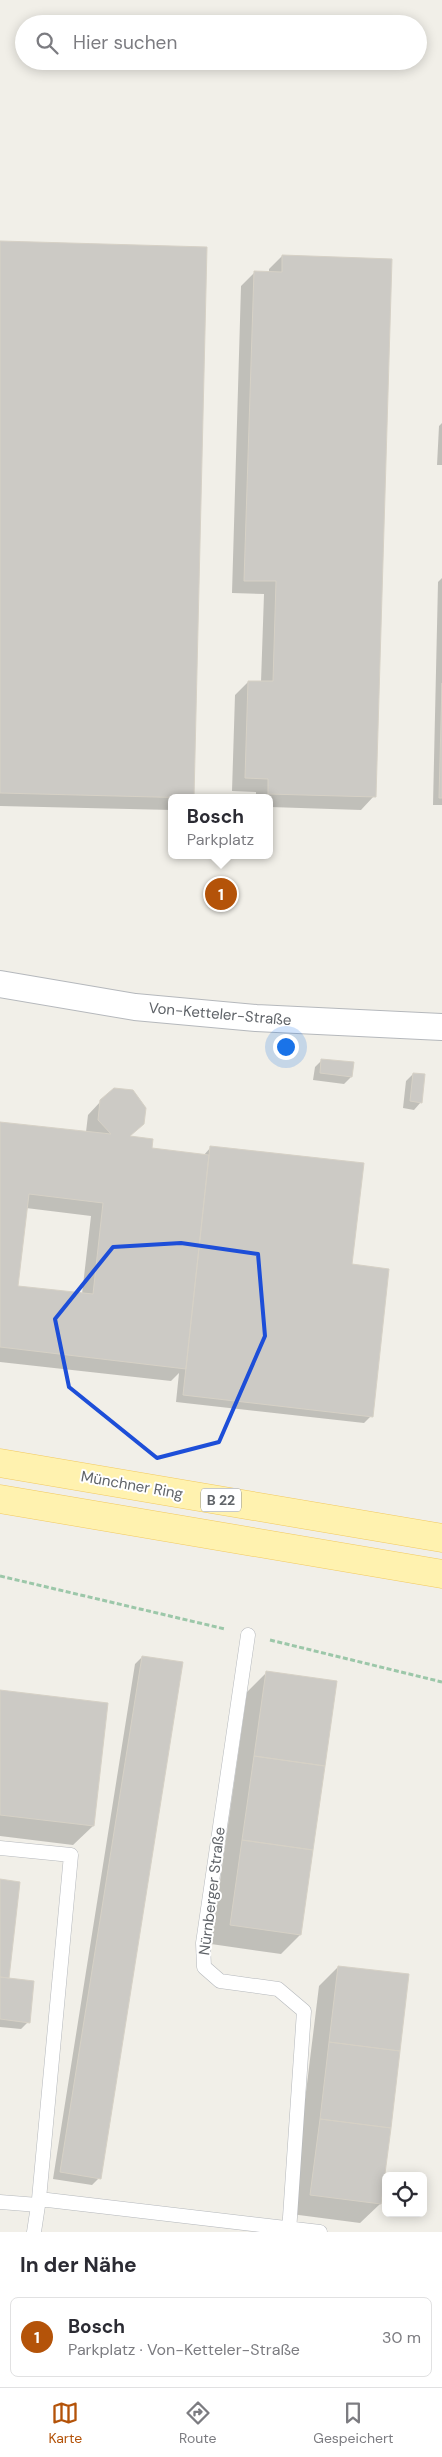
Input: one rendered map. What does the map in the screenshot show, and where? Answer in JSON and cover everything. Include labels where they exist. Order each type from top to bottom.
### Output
[{"type":"main road","name":"Münchner Ring","points":[[0,1463],[442,1538]]},
{"type":"main road","name":"B 22","points":[[0,1499],[442,1574]]},
{"type":"street","name":"Von-Ketteler-Straße","points":[[0,984],[136,1007],[256,1018],[442,1027]]},
{"type":"lane","name":"Nürnberger Straße","points":[[248,1634],[203,1943],[204,1968],[220,1981],[278,1989],[304,2011],[289,2230]]},
{"type":"lane","points":[[0,1848],[71,1854],[34,2232]]},
{"type":"lane","points":[[0,2202],[38,2202],[320,2232]]},
{"type":"path","points":[[0,1576],[442,1682]]},
{"type":"highlighted area","points":[[181,1243],[258,1254],[265,1336],[219,1442],[157,1458],[69,1387],[55,1319],[113,1247]]},
{"type":"building","points":[[0,241],[207,247],[194,794],[168,794],[168,797],[0,793]]},
{"type":"building","points":[[282,255],[392,259],[376,797],[268,794],[268,779],[245,778],[248,681],[273,681],[276,581],[244,581],[254,271],[282,272]]},
{"type":"building","points":[[442,683],[442,798],[439,798]]},
{"type":"building","points":[[321,1059],[354,1062],[352,1077],[320,1073]]},
{"type":"building","points":[[413,1073],[425,1074],[422,1103],[410,1101]]},
{"type":"building","points":[[114,1088],[133,1090],[146,1108],[144,1124],[130,1136],[153,1139],[152,1148],[209,1155],[186,1369],[0,1347],[0,1122],[111,1134],[98,1120],[100,1100]],"holes":[[[29,1194],[103,1203],[93,1294],[18,1286]]]},
{"type":"building","points":[[210,1146],[364,1163],[352,1264],[389,1269],[373,1417],[183,1395]]},
{"type":"building","points":[[142,1656],[183,1662],[101,2179],[60,2172]]},
{"type":"building","points":[[266,1671],[337,1681],[325,1766],[254,1756]]},
{"type":"building","points":[[0,1690],[108,1703],[94,1826],[0,1815]]},
{"type":"building","points":[[254,1756],[325,1766],[313,1850],[242,1840]]},
{"type":"building","points":[[242,1840],[313,1850],[301,1935],[230,1925]]},
{"type":"building","points":[[0,1879],[20,1882],[9,1978],[0,1977]]},
{"type":"building","points":[[338,1966],[409,1974],[400,2051],[329,2042]]},
{"type":"building","points":[[0,1977],[34,1981],[30,2023],[0,2019]]},
{"type":"building","points":[[329,2042],[400,2051],[391,2128],[320,2119]]},
{"type":"building","points":[[320,2119],[391,2128],[385,2172],[382,2172],[381,2204],[310,2195]]},
{"type":"place","name":"Bosch","points":[[221,894]]}]
